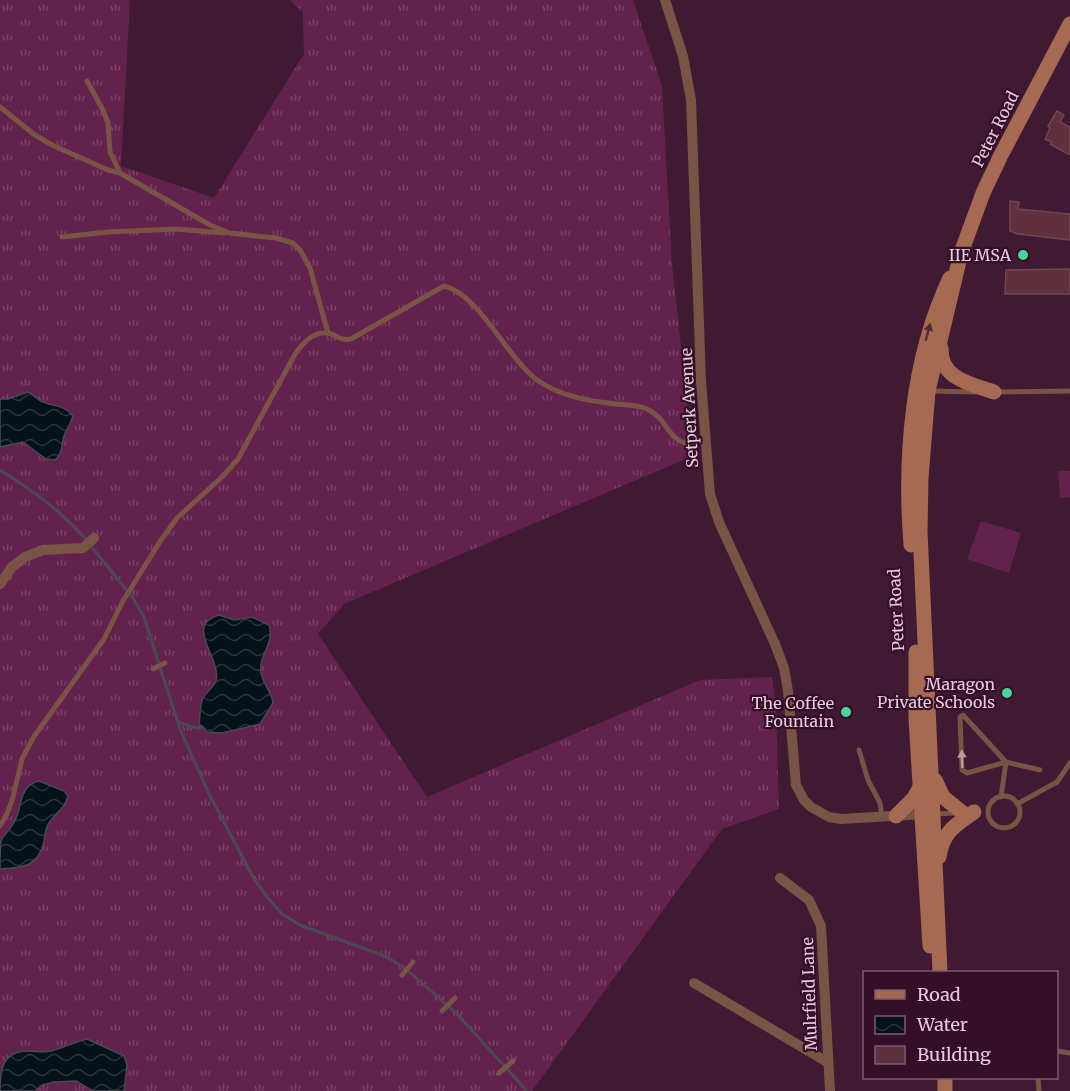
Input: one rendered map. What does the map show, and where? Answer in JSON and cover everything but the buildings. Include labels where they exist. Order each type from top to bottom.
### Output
[{"type":"main road","name":"Peter Road","points":[[940,971],[937,874],[920,787],[916,719],[915,617],[907,482],[923,390],[931,323],[992,175],[1070,24]]},
{"type":"main road","name":"Peter Road","points":[[932,971],[927,814],[932,771],[920,531],[923,390],[951,300],[961,253]]},
{"type":"main road","points":[[942,330],[941,357],[951,375],[958,380],[994,392]]},
{"type":"main road","points":[[932,771],[943,798],[975,812],[946,834],[941,845],[937,874]]},
{"type":"main road","points":[[889,816],[914,798],[920,787]]},
{"type":"street","name":"Setperk Avenue","points":[[665,0],[683,56],[691,100],[701,381],[710,494],[719,522],[778,650],[784,668],[794,772],[796,784],[804,800],[818,812],[829,817],[841,819],[889,816]]},
{"type":"street","points":[[0,585],[12,567],[25,557],[43,550],[83,548],[94,538]]},
{"type":"street","points":[[889,816],[927,814]]},
{"type":"street","name":"Mulrfield Lane","points":[[780,878],[809,900],[821,926],[830,1091]]},
{"type":"street","points":[[694,983],[827,1062]]},
{"type":"lane","points":[[87,81],[108,123],[110,152],[120,172]]},
{"type":"lane","points":[[0,107],[35,135],[52,145],[108,170],[120,172],[210,225],[229,233]]},
{"type":"lane","points":[[62,237],[176,229],[276,238],[293,243],[300,250],[310,268],[328,333]]},
{"type":"lane","points":[[0,826],[13,796],[22,759],[33,738],[104,639],[132,586],[161,540],[177,518],[222,477],[238,459],[302,344],[315,336],[328,333],[342,340],[351,339],[444,286],[454,288],[465,297],[535,379],[547,387],[568,395],[646,408],[655,414],[673,437],[681,443],[692,445]]},
{"type":"lane","points":[[923,390],[1070,391]]},
{"type":"lane","points":[[153,669],[165,663]]},
{"type":"lane","points":[[1006,762],[961,716],[962,770],[964,772],[968,773],[1006,762],[1040,770]]},
{"type":"lane","points":[[859,750],[868,780],[889,816]]},
{"type":"lane","points":[[1001,797],[1006,762]]},
{"type":"lane","points":[[1017,804],[1057,782],[1070,763]]},
{"type":"lane","points":[[927,814],[975,812],[988,816],[994,825],[1003,828],[1017,821],[1019,817],[1017,804],[1011,799],[1001,797],[975,812]]},
{"type":"lane","points":[[402,975],[413,963]]},
{"type":"lane","points":[[442,1011],[454,999]]},
{"type":"lane","points":[[499,1073],[512,1062]]},
{"type":"green space","points":[[0,0],[130,0],[121,166],[214,198],[304,54],[303,13],[290,0],[633,0],[662,86],[672,264],[693,456],[344,604],[318,634],[427,797],[700,680],[772,677],[776,709],[779,809],[722,829],[532,1091],[0,1091]]},
{"type":"green space","points":[[1058,471],[1070,471],[1070,497],[1060,498]]},
{"type":"green space","points":[[981,521],[1021,533],[1009,573],[967,559]]},
{"type":"water","points":[[28,392],[45,403],[66,409],[73,416],[64,436],[61,452],[55,460],[46,459],[23,442],[0,447],[0,399],[8,399]]},
{"type":"water","points":[[219,615],[234,620],[252,617],[269,625],[270,638],[262,661],[261,672],[273,703],[260,724],[222,733],[207,732],[199,724],[202,700],[216,681],[216,672],[206,644],[204,626],[209,620]]},
{"type":"water","points":[[39,781],[64,791],[68,796],[67,800],[48,825],[38,857],[22,867],[0,869],[1,841],[13,825],[24,792]]},
{"type":"water","points":[[87,1039],[124,1056],[127,1065],[124,1091],[93,1091],[76,1081],[54,1082],[42,1085],[35,1091],[0,1091],[4,1064],[13,1054],[28,1051],[51,1051]]},
{"type":"waterway","points":[[0,470],[46,502],[68,520],[87,541]]},
{"type":"waterway","points":[[91,546],[133,598],[144,617],[180,729],[209,794],[254,879],[268,898],[282,914],[300,925],[387,957],[406,969],[457,1014],[527,1091]]},
{"type":"waterway","points":[[178,722],[197,728],[202,727]]},
{"type":"place","name":"IIE MSA","points":[[1023,255]]},
{"type":"place","name":"Maragon Private Schools","points":[[1007,693]]},
{"type":"place","name":"The Coffee Fountain","points":[[846,712]]}]
